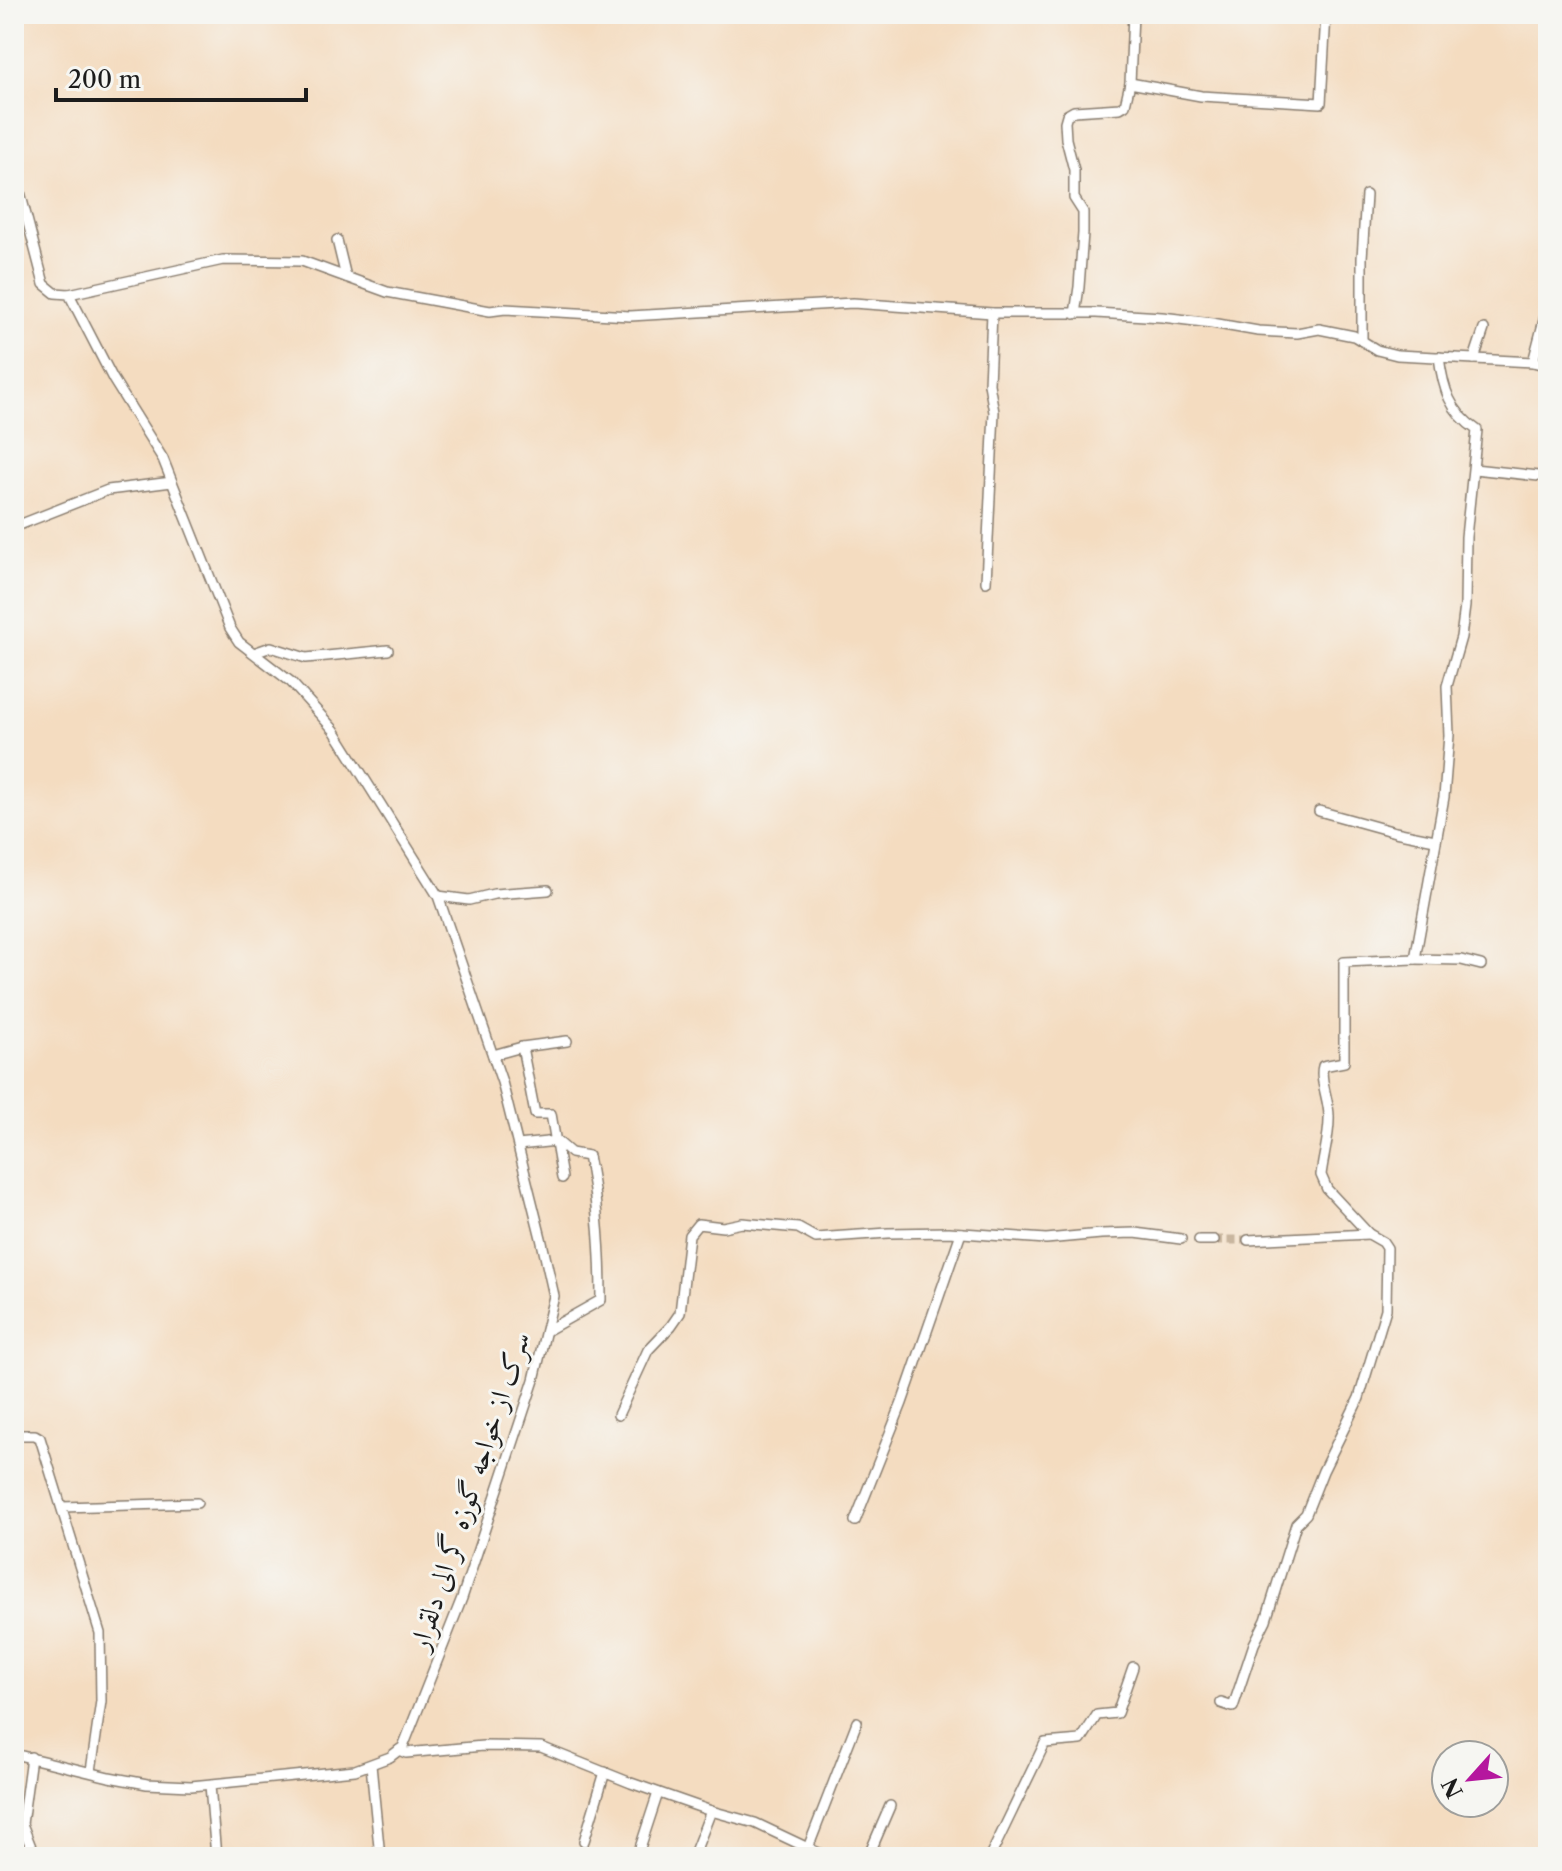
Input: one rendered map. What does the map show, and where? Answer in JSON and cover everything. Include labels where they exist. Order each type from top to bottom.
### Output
[{"type":"street","points":[[1075,314],[1083,212],[1074,198],[1074,170],[1065,122],[1067,115],[1074,111],[1125,105],[1130,83],[1133,14]]},
{"type":"street","points":[[1130,83],[1201,96],[1321,103],[1326,14]]},
{"type":"street","name":"سرک از خواجه گوزه گر الی دلقرار","points":[[14,132],[20,144],[20,192],[44,284],[55,293],[69,294],[113,379],[163,459],[230,628],[239,642],[291,682],[334,730],[438,896],[502,1082],[554,1296],[534,1380],[462,1598],[403,1747],[399,1750]]},
{"type":"street","points":[[1362,341],[1366,195]]},
{"type":"street","points":[[337,240],[346,277]]},
{"type":"street","points":[[69,294],[223,260],[302,261],[387,292],[490,311],[505,309],[630,316],[853,303],[992,313],[1096,313],[1162,317],[1258,331],[1297,333],[1319,329],[1354,336],[1387,353],[1533,362],[1548,366]]},
{"type":"street","points":[[1533,362],[1548,305]]},
{"type":"street","points":[[986,582],[994,412],[989,384],[992,313]]},
{"type":"street","points":[[1474,359],[1484,329]]},
{"type":"street","points":[[1415,959],[1444,797],[1449,735],[1447,686],[1461,637],[1465,606],[1466,537],[1477,430],[1464,421],[1450,400],[1442,383],[1439,357]]},
{"type":"street","points":[[1474,469],[1548,477]]},
{"type":"street","points":[[14,527],[108,490],[172,482]]},
{"type":"street","points":[[254,653],[271,647],[306,658],[388,650]]},
{"type":"street","points":[[1319,811],[1435,840]]},
{"type":"street","points":[[438,896],[469,900],[494,894],[548,890]]},
{"type":"street","points":[[1221,1703],[1233,1707],[1254,1644],[1266,1620],[1296,1524],[1306,1514],[1323,1471],[1359,1398],[1386,1309],[1387,1248],[1369,1234],[1327,1189],[1321,1175],[1330,1120],[1326,1090],[1320,1075],[1323,1066],[1344,1062],[1344,962],[1461,960],[1481,965]]},
{"type":"street","points":[[493,1055],[522,1047],[567,1041]]},
{"type":"street","points":[[522,1047],[535,1114],[551,1114],[562,1178]]},
{"type":"street","points":[[518,1145],[557,1141],[571,1153],[588,1156],[596,1194],[601,1245],[601,1300],[546,1331]]},
{"type":"street","points":[[618,1415],[648,1350],[680,1313],[689,1235],[698,1224],[723,1227],[742,1223],[798,1228],[816,1238],[888,1233],[961,1233],[1046,1239],[1135,1233],[1181,1239]]},
{"type":"street","points":[[855,1521],[902,1403],[961,1233]]},
{"type":"street","points":[[1248,1240],[1369,1234]]},
{"type":"street","points":[[1199,1240],[1214,1240]]},
{"type":"street","points":[[14,1435],[35,1435],[40,1438],[100,1633],[101,1701],[91,1771]]},
{"type":"street","points":[[62,1507],[197,1503]]},
{"type":"street","points":[[990,1857],[1045,1743],[1081,1740],[1097,1715],[1117,1713],[1133,1667]]},
{"type":"street","points":[[808,1848],[857,1722]]},
{"type":"street","points":[[14,1754],[147,1784],[191,1786],[346,1771],[371,1765],[399,1750],[406,1753],[483,1746],[541,1747],[658,1793],[755,1823],[827,1857]]},
{"type":"street","points":[[31,1757],[22,1824],[31,1847]]},
{"type":"street","points":[[371,1765],[380,1857]]},
{"type":"street","points":[[584,1841],[605,1772]]},
{"type":"street","points":[[210,1785],[216,1857]]},
{"type":"street","points":[[637,1857],[658,1793]]},
{"type":"street","points":[[868,1857],[890,1806]]},
{"type":"street","points":[[693,1857],[711,1811]]},
{"type":"tunnel","points":[[1214,1240],[1248,1240]]}]
